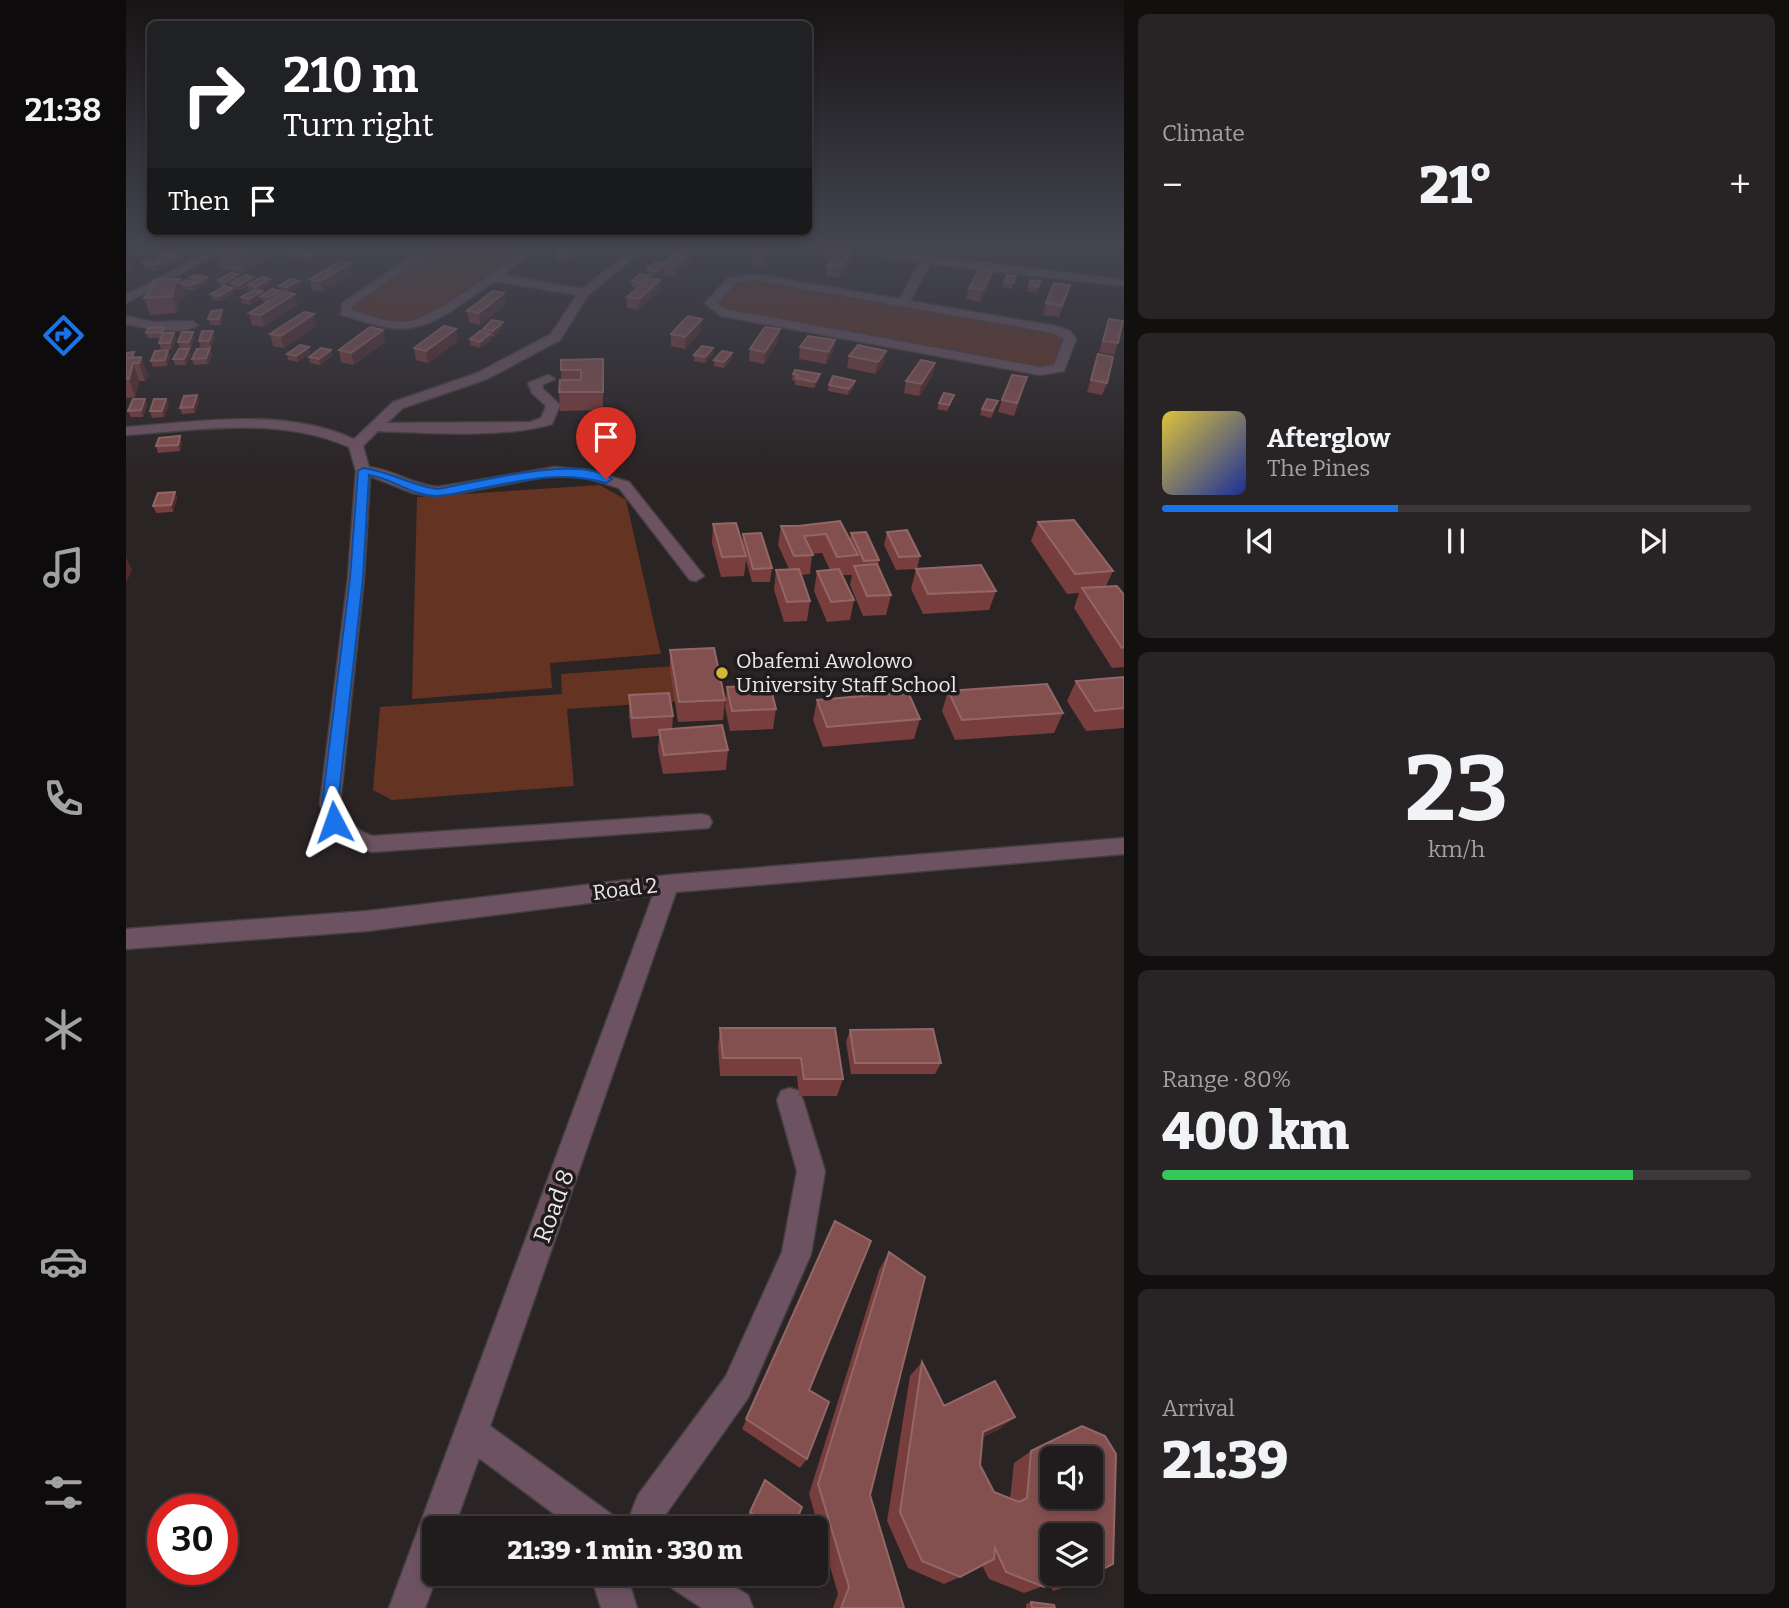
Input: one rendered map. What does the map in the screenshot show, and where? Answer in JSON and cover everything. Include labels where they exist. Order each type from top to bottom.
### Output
[{"type":"street","points":[[140,323],[153,326],[192,325]]},
{"type":"street","points":[[389,323],[419,323]]},
{"type":"street","points":[[356,445],[398,405],[482,376],[556,337],[565,323]]},
{"type":"street","points":[[776,323],[1040,371],[1059,368],[1070,339],[1066,334],[1018,323]]},
{"type":"street","points":[[376,427],[423,429],[531,426],[547,421],[553,405],[537,390],[535,383],[548,379]]},
{"type":"street","points":[[126,431],[263,424],[321,429],[356,445]]},
{"type":"street","points":[[356,445],[363,471],[356,578],[330,804],[334,822],[350,838],[372,844],[701,822]]},
{"type":"street","points":[[363,471],[381,473],[418,490],[438,492],[555,471],[588,474],[624,485],[696,576]]},
{"type":"street","name":"Road 2","points":[[126,939],[367,921],[668,884],[1124,846]]},
{"type":"street","name":"Road 8","points":[[442,1516],[668,884]]},
{"type":"street","points":[[647,1516],[650,1507],[737,1387],[796,1254],[811,1171],[790,1100]]},
{"type":"street","points":[[473,1434],[586,1516]]},
{"type":"street","points":[[407,1608],[422,1568]]},
{"type":"street","points":[[612,1586],[619,1608]]},
{"type":"street","points":[[700,1586],[735,1608]]},
{"type":"shaded area","points":[[788,323],[998,323],[1058,334],[1063,339],[1053,366],[1038,369]]},
{"type":"shaded area","points":[[600,485],[626,500],[661,654],[550,663],[552,688],[412,699],[417,497]]},
{"type":"shaded area","points":[[675,666],[683,701],[567,709],[574,786],[392,800],[373,790],[380,707],[562,694],[561,674]]},
{"type":"building","points":[[287,323],[300,323],[281,336],[270,334]]},
{"type":"building","points":[[489,323],[502,323],[493,331],[483,329]]},
{"type":"building","points":[[681,323],[698,323],[685,337],[671,334]]},
{"type":"building","points":[[1108,323],[1123,323],[1118,343],[1103,341]]},
{"type":"building","points":[[444,326],[456,329],[426,351],[414,348]]},
{"type":"building","points":[[164,327],[162,332],[146,333],[148,328]]},
{"type":"building","points":[[370,327],[383,330],[351,353],[339,350]]},
{"type":"building","points":[[765,327],[780,329],[765,352],[750,349]]},
{"type":"building","points":[[202,331],[213,331],[209,341],[199,341]]},
{"type":"building","points":[[480,331],[490,334],[480,342],[470,339]]},
{"type":"building","points":[[182,332],[193,332],[189,342],[178,342]]},
{"type":"building","points":[[163,333],[174,333],[170,343],[159,343]]},
{"type":"building","points":[[808,336],[835,340],[828,352],[800,347]]},
{"type":"building","points":[[300,345],[309,347],[296,356],[287,354]]},
{"type":"building","points":[[858,345],[886,351],[878,362],[849,356]]},
{"type":"building","points":[[702,346],[713,348],[705,357],[694,355]]},
{"type":"building","points":[[210,348],[206,358],[192,359],[197,349]]},
{"type":"building","points":[[321,348],[331,350],[319,359],[309,357]]},
{"type":"building","points":[[179,349],[189,349],[184,359],[173,359]]},
{"type":"building","points":[[168,350],[165,360],[151,361],[155,351]]},
{"type":"building","points":[[722,351],[732,353],[724,362],[714,360]]},
{"type":"building","points":[[134,352],[132,357],[126,358],[126,353]]},
{"type":"building","points":[[1098,354],[1113,357],[1107,383],[1091,380]]},
{"type":"building","points":[[141,357],[139,363],[133,363],[129,379],[126,379],[126,358]]},
{"type":"building","points":[[603,359],[603,392],[559,392],[560,380],[581,380],[581,370],[561,370],[561,360]]},
{"type":"building","points":[[921,360],[935,363],[921,384],[906,381]]},
{"type":"building","points":[[795,370],[820,374],[815,382],[796,378],[798,375],[793,374]]},
{"type":"building","points":[[1012,375],[1027,377],[1017,403],[1002,400]]},
{"type":"building","points":[[833,376],[855,381],[849,389],[829,385]]},
{"type":"building","points":[[944,393],[954,395],[949,405],[939,403]]},
{"type":"building","points":[[197,395],[193,407],[180,408],[184,396]]},
{"type":"building","points":[[133,399],[145,399],[141,410],[128,411]]},
{"type":"building","points":[[154,399],[166,399],[162,411],[150,411]]},
{"type":"building","points":[[987,399],[998,401],[992,411],[982,409]]},
{"type":"building","points":[[180,436],[178,445],[156,446],[159,438]]},
{"type":"building","points":[[175,492],[171,505],[153,506],[158,493]]},
{"type":"building","points":[[1074,520],[1113,571],[1075,574],[1038,522]]},
{"type":"building","points":[[840,521],[858,555],[837,557],[826,534],[804,536],[813,555],[794,556],[781,526],[798,526]]},
{"type":"building","points":[[736,523],[746,556],[722,557],[713,524]]},
{"type":"building","points":[[907,530],[920,556],[899,557],[887,532]]},
{"type":"building","points":[[866,532],[879,560],[864,561],[851,533]]},
{"type":"building","points":[[761,533],[772,568],[753,569],[743,534]]},
{"type":"building","points":[[877,564],[891,595],[867,596],[854,566]]},
{"type":"building","points":[[981,565],[996,591],[928,594],[916,569]]},
{"type":"building","points":[[799,569],[810,601],[787,602],[776,570]]},
{"type":"building","points":[[839,569],[854,600],[831,602],[817,571]]},
{"type":"building","points":[[1117,586],[1124,595],[1122,648],[1082,588]]},
{"type":"building","points":[[714,648],[725,700],[679,702],[670,650]]},
{"type":"building","points":[[1124,677],[1124,708],[1095,711],[1076,681]]},
{"type":"building","points":[[1047,684],[1063,713],[962,720],[948,691]]},
{"type":"building","points":[[770,685],[776,709],[732,711],[727,687]]},
{"type":"building","points":[[908,692],[920,719],[827,727],[817,700]]},
{"type":"building","points":[[669,693],[673,716],[632,718],[629,695]]},
{"type":"building","points":[[722,725],[728,750],[664,755],[659,730]]},
{"type":"building","points":[[720,1028],[835,1028],[843,1079],[804,1079],[801,1058],[723,1058]]},
{"type":"building","points":[[933,1029],[941,1063],[855,1063],[850,1030]]},
{"type":"building","points":[[835,1221],[871,1241],[809,1390],[829,1402],[807,1459],[746,1419]]},
{"type":"building","points":[[889,1252],[925,1277],[870,1495],[904,1608],[841,1608],[849,1587],[818,1484]]},
{"type":"building","points":[[922,1362],[944,1406],[995,1381],[1015,1417],[983,1432],[980,1465],[994,1492],[1019,1502],[1027,1498],[1031,1451],[1040,1447],[1040,1509],[1103,1509],[1103,1446],[1041,1446],[1082,1426],[1105,1436],[1116,1454],[1113,1564],[1103,1569],[1103,1523],[1040,1523],[1040,1585],[1006,1572],[995,1548],[994,1559],[960,1577],[922,1561],[900,1512]]},
{"type":"building","points":[[765,1480],[802,1507],[798,1516],[755,1516],[750,1512]]},
{"type":"building","points":[[1031,1602],[1054,1605],[1055,1608],[1032,1608]]},
{"type":"place","name":"Obafemi Awolowo University Staff School","points":[[722,673]]},
{"type":"route","points":[[334,822],[330,804],[356,578],[363,471],[381,473],[418,490],[438,492],[555,471],[588,474],[606,479]]}]
